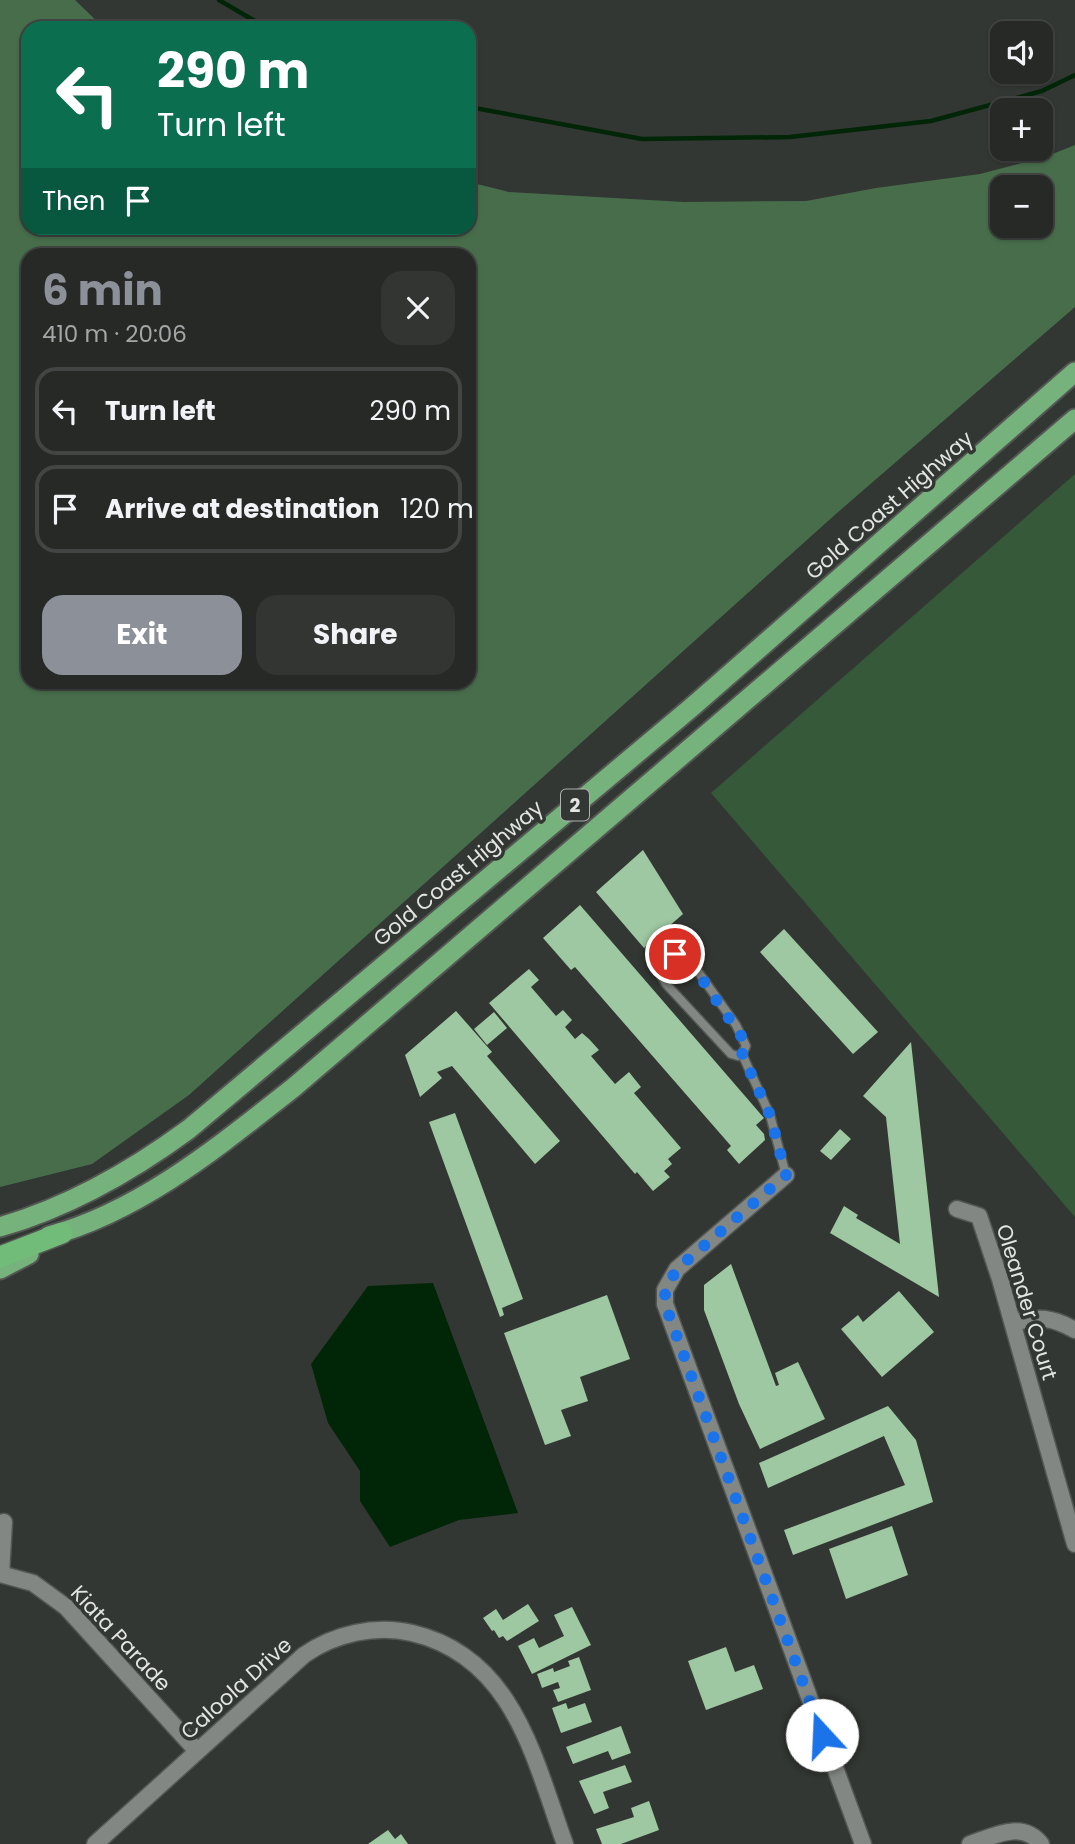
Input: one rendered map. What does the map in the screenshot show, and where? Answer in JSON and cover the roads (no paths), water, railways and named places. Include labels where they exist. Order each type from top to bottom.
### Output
[{"type":"highway","name":"Gold Coast Highway","points":[[0,1227],[87,1193],[128,1171],[189,1129],[692,707],[1075,372]]},
{"type":"highway","name":"2","points":[[0,1248],[62,1233],[115,1209],[165,1182],[224,1142],[293,1088],[1075,419]]},
{"type":"highway","points":[[0,1257],[62,1233]]},
{"type":"highway","points":[[0,1269],[62,1233]]},
{"type":"street","points":[[786,1175],[677,1269],[665,1290],[665,1304],[863,1844]]},
{"type":"street","name":"Oleander Court","points":[[957,1209],[979,1216],[1013,1323],[1075,1544]]},
{"type":"street","points":[[1013,1323],[1028,1318],[1056,1319],[1075,1330]]},
{"type":"street","name":"Kiata Parade","points":[[4,1522],[0,1574],[33,1583],[66,1607],[197,1751]]},
{"type":"street","name":"Caloola Drive","points":[[95,1844],[313,1648],[344,1636],[375,1630],[399,1630],[442,1643],[473,1661],[502,1693],[531,1750],[564,1841]]},
{"type":"street","points":[[970,1844],[1008,1830],[1018,1830],[1035,1837],[1041,1844]]},
{"type":"street","points":[[547,1844],[564,1841]]},
{"type":"lane","points":[[675,954],[682,954],[688,959],[743,1037],[747,1049],[742,1054],[730,1054],[666,984],[657,969],[661,960],[675,954]]},
{"type":"lane","points":[[742,1054],[770,1115],[786,1175]]},
{"type":"waterway","points":[[219,0],[255,21]]},
{"type":"waterway","points":[[476,108],[642,139],[790,137],[931,121],[1042,91],[1075,75]]}]
